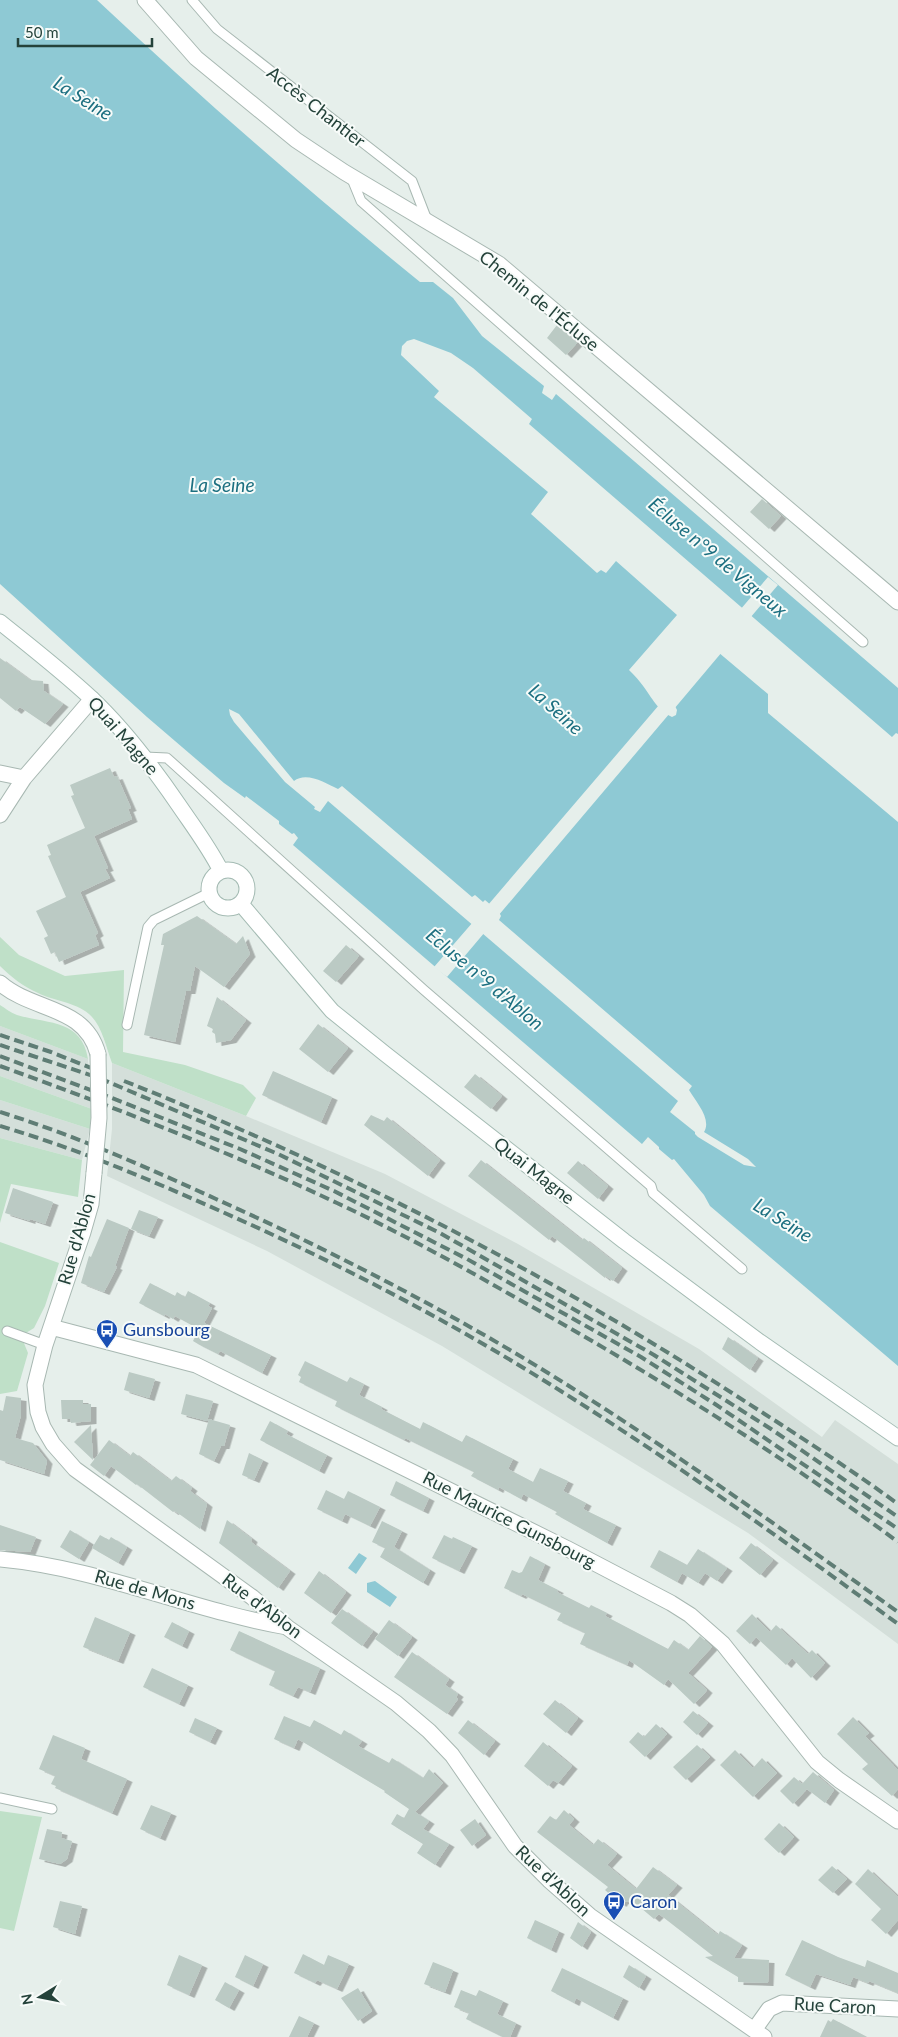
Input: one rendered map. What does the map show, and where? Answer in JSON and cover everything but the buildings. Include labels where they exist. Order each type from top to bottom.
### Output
[{"type":"street","name":"Chemin de l'Écluse","points":[[146,0],[196,58],[296,140],[352,177],[499,264],[898,602]]},
{"type":"street","name":"Quai Magne","points":[[0,622],[92,699],[145,757],[210,850],[221,871]]},
{"type":"street","points":[[0,815],[24,778],[92,699]]},
{"type":"street","points":[[0,772],[24,778]]},
{"type":"street","points":[[233,870],[243,877],[246,882],[247,894],[241,904],[236,907],[225,908],[215,903],[209,893],[211,880],[221,871],[233,870]]},
{"type":"street","name":"Quai Magne","points":[[241,904],[332,1011],[624,1241],[760,1342],[898,1438]]},
{"type":"street","name":"Rue d'Ablon","points":[[0,983],[28,1001],[74,1019],[92,1038],[98,1054],[99,1118],[91,1204],[45,1345],[37,1376],[35,1399],[43,1427],[63,1457],[75,1469],[252,1597],[288,1628],[396,1703],[429,1730],[452,1755],[515,1846],[590,1916],[759,2034]]},
{"type":"street","name":"Rue Maurice Gunsbourg","points":[[51,1327],[196,1365],[558,1543],[671,1603],[690,1615],[723,1644],[817,1762],[839,1780],[898,1821]]},
{"type":"street","name":"Rue de Mons","points":[[0,1559],[35,1563],[97,1576],[250,1621],[288,1628]]},
{"type":"street","name":"Rue Caron","points":[[759,2034],[769,2009],[782,2003],[898,2009]]},
{"type":"lane","name":"Accès Chantier","points":[[192,0],[217,29],[412,181],[428,222]]},
{"type":"lane","points":[[352,177],[361,200],[863,642]]},
{"type":"lane","points":[[145,757],[167,758],[424,990],[651,1186],[653,1192],[742,1269]]},
{"type":"lane","points":[[126,1025],[148,927],[154,920],[209,893]]},
{"type":"lane","points":[[7,1331],[45,1345]]},
{"type":"lane","points":[[0,1798],[52,1809]]},
{"type":"shaded area","points":[[0,1026],[88,1059],[92,1109],[0,1076]]},
{"type":"shaded area","points":[[112,1063],[385,1174],[518,1244],[699,1349],[822,1437],[835,1420],[898,1464],[898,1644],[748,1533],[442,1346],[267,1251],[107,1176],[112,1129]]},
{"type":"shaded area","points":[[0,1100],[90,1129],[82,1160],[0,1138]]},
{"type":"green space","points":[[0,937],[19,955],[65,976],[124,970],[123,1052],[185,1065],[243,1085],[256,1098],[246,1116],[112,1063],[100,1030],[89,1014],[71,1004],[33,991],[0,966]]},
{"type":"green space","points":[[0,1005],[17,1015],[62,1025],[71,1030],[79,1037],[88,1059],[0,1026]]},
{"type":"green space","points":[[0,1076],[92,1109],[90,1129],[0,1100]]},
{"type":"green space","points":[[0,1138],[82,1160],[78,1197],[11,1184],[0,1223]]},
{"type":"green space","points":[[0,1242],[59,1263],[45,1306],[34,1328],[21,1336],[28,1353],[17,1391],[0,1394]]},
{"type":"green space","points":[[0,1811],[42,1817],[14,1931],[0,1928]]},
{"type":"water","name":"La Seine","points":[[0,0],[97,0],[216,109],[337,214],[420,282],[433,282],[453,298],[482,336],[544,386],[542,393],[552,400],[556,394],[898,688],[898,734],[896,733],[892,737],[529,424],[532,419],[473,368],[451,353],[414,339],[407,341],[402,346],[401,355],[439,391],[434,397],[548,492],[531,514],[597,573],[601,570],[606,573],[616,561],[677,615],[629,670],[666,714],[672,717],[676,715],[677,710],[674,704],[718,652],[768,694],[768,713],[898,822],[898,1366],[710,1206],[704,1195],[674,1159],[672,1160],[659,1149],[648,1137],[642,1144],[293,845],[298,838],[294,833],[292,834],[279,824],[279,821],[246,796],[245,798],[224,783],[147,717],[0,584]],"holes":[[[229,709],[239,714],[294,781],[304,777],[322,781],[338,789],[342,786],[472,897],[475,895],[483,902],[485,900],[499,912],[501,916],[499,920],[692,1086],[689,1090],[705,1116],[706,1127],[704,1132],[748,1159],[756,1167],[744,1165],[698,1137],[695,1132],[670,1112],[678,1101],[328,801],[320,812],[314,809],[315,807],[285,782],[234,722]]]},
{"type":"water","points":[[359,1553],[367,1558],[356,1574],[348,1568]]},
{"type":"water","points":[[375,1581],[397,1597],[390,1607],[367,1592],[367,1583]]},
{"type":"pier","points":[[768,577],[778,585],[750,618],[740,610]]},
{"type":"pier","points":[[719,649],[722,652],[674,709],[672,702],[716,650]]},
{"type":"pier","points":[[659,705],[670,713],[498,916],[488,905]]},
{"type":"pier","points":[[473,922],[485,932],[447,977],[434,967]]},
{"type":"railway","points":[[0,1035],[96,1070]]},
{"type":"railway","points":[[0,1045],[99,1078],[278,1154],[440,1233],[654,1355],[771,1429],[898,1517]]},
{"type":"railway","points":[[0,1056],[240,1149],[334,1191],[467,1259],[641,1357],[715,1404],[898,1529]]},
{"type":"railway","points":[[0,1066],[85,1097],[254,1165],[360,1214],[429,1249],[664,1384],[806,1476],[898,1542]]},
{"type":"railway","points":[[124,1081],[282,1148],[360,1184],[511,1262],[659,1347],[816,1447],[898,1504]]},
{"type":"railway","points":[[0,1112],[82,1141],[190,1187],[351,1263],[440,1310],[527,1360],[653,1440],[898,1612]]},
{"type":"railway","points":[[0,1126],[83,1154],[191,1198],[332,1263],[444,1322],[566,1394],[663,1457],[805,1556],[898,1624]]},
{"type":"place","name":"Gunsbourg","points":[[107,1349]]},
{"type":"place","name":"Caron","points":[[614,1921]]},
{"type":"water label","name":"Écluse n°9 de Vigneux","points":[[718,557]]},
{"type":"water label","name":"Écluse n°9 d'Ablon","points":[[485,979]]}]
